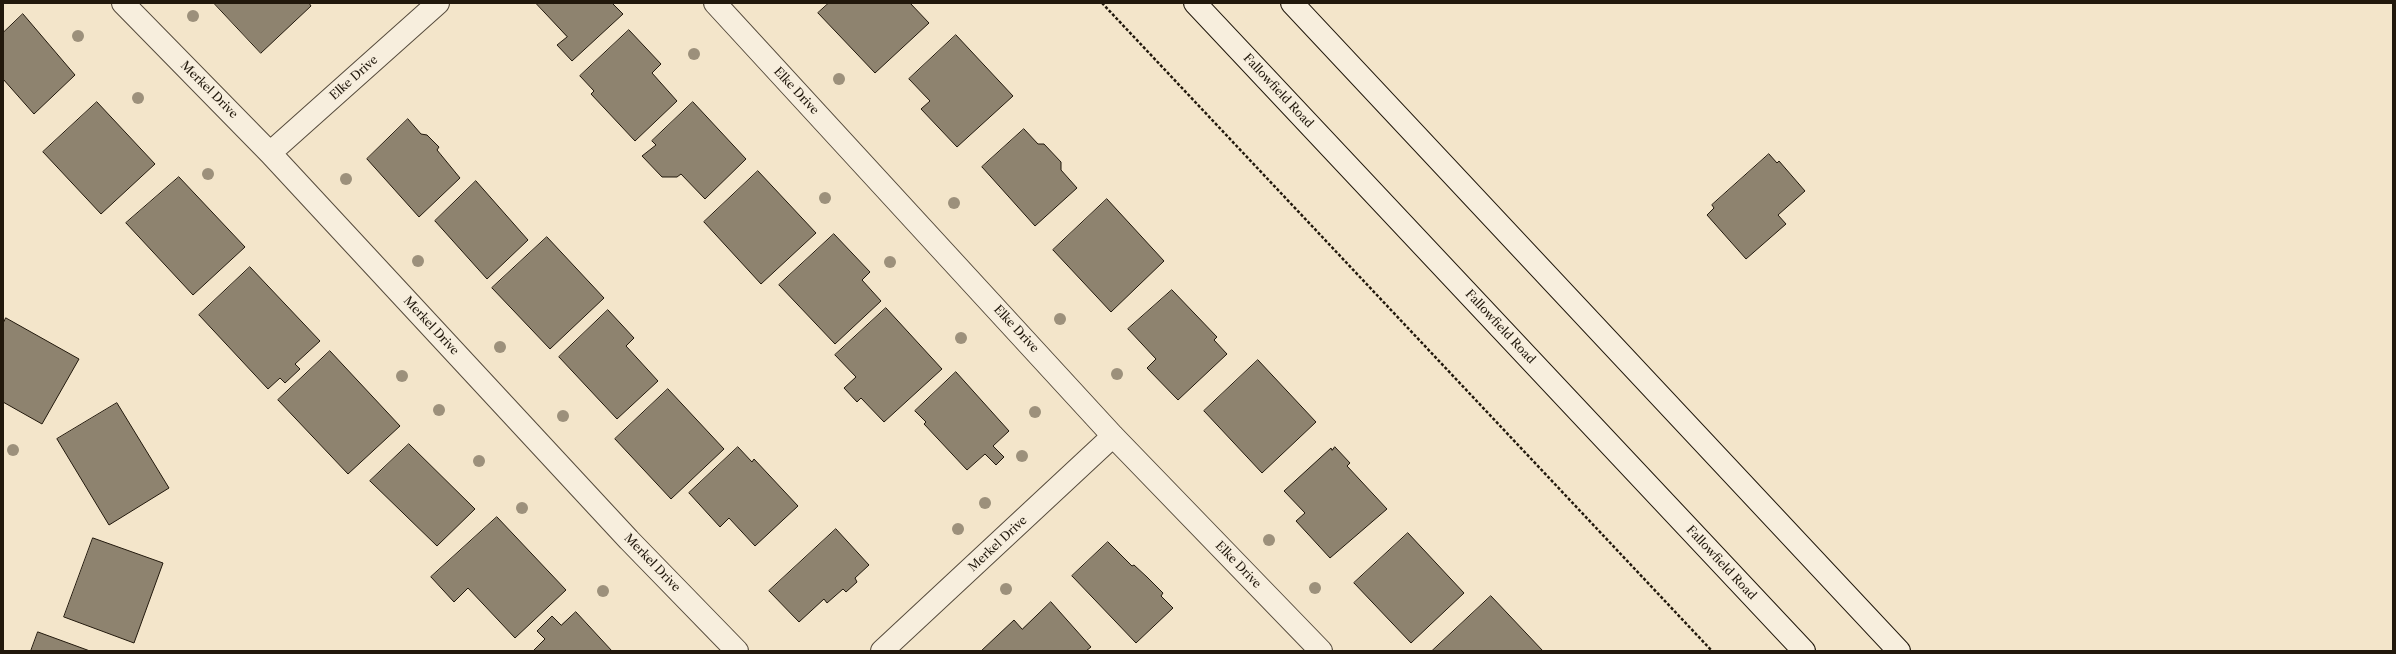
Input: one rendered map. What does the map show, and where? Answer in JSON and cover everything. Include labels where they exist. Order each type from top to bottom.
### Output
[{"type":"street","name":"Merkel Drive","points":[[123,3],[270,153],[629,540],[737,651]]},
{"type":"street","name":"Elke Drive","points":[[270,153],[438,3]]},
{"type":"street","name":"Elke Drive","points":[[715,3],[1113,436],[1321,651]]},
{"type":"street","name":"Fallowfield Road","points":[[1195,3],[1804,651]]},
{"type":"street","points":[[1292,3],[1898,651]]},
{"type":"street","name":"Merkel Drive","points":[[882,651],[1113,436]]},
{"type":"path","points":[[1102,3],[1712,651]]},
{"type":"building","points":[[214,3],[309,3],[311,6],[261,53]]},
{"type":"building","points":[[536,3],[612,3],[623,14],[572,61],[557,45],[567,37]]},
{"type":"building","points":[[829,3],[910,3],[929,23],[875,73],[818,13]]},
{"type":"building","points":[[23,14],[75,75],[34,114],[3,79],[3,33]]},
{"type":"building","points":[[629,30],[661,64],[652,73],[677,101],[635,141],[591,94],[594,91],[580,76]]},
{"type":"building","points":[[956,35],[1013,96],[957,147],[921,109],[930,101],[909,79]]},
{"type":"building","points":[[97,102],[155,164],[101,214],[43,152]]},
{"type":"building","points":[[693,102],[746,159],[705,199],[681,174],[677,177],[662,177],[642,156],[656,145],[652,141]]},
{"type":"building","points":[[408,119],[421,134],[427,135],[439,147],[437,150],[460,178],[419,217],[367,159]]},
{"type":"building","points":[[1024,129],[1038,144],[1044,144],[1061,162],[1061,170],[1077,188],[1035,226],[982,167]]},
{"type":"building","points":[[1769,154],[1777,163],[1779,161],[1805,191],[1778,215],[1786,224],[1746,259],[1707,215],[1714,208],[1712,205]]},
{"type":"building","points":[[758,171],[816,233],[761,284],[704,222]]},
{"type":"building","points":[[179,177],[245,247],[193,295],[126,223]]},
{"type":"building","points":[[476,181],[528,240],[487,279],[435,221]]},
{"type":"building","points":[[1107,199],[1164,261],[1111,312],[1053,250]]},
{"type":"building","points":[[834,234],[870,272],[862,280],[881,301],[835,344],[779,285]]},
{"type":"building","points":[[547,237],[604,298],[550,349],[492,288]]},
{"type":"building","points":[[250,267],[320,341],[295,364],[300,369],[285,383],[280,378],[268,389],[199,315]]},
{"type":"building","points":[[1172,290],[1217,337],[1214,340],[1227,354],[1178,400],[1147,368],[1156,359],[1128,329]]},
{"type":"building","points":[[886,308],[942,369],[884,422],[861,398],[857,402],[844,388],[856,377],[835,355]]},
{"type":"building","points":[[608,310],[634,338],[626,346],[658,381],[617,419],[559,357]]},
{"type":"building","points":[[6,318],[79,359],[42,424],[3,402],[3,324]]},
{"type":"building","points":[[330,351],[400,426],[348,474],[278,400]]},
{"type":"building","points":[[1258,360],[1316,422],[1262,473],[1204,411]]},
{"type":"building","points":[[956,372],[1009,431],[993,446],[1004,457],[996,465],[985,454],[967,470],[924,424],[926,422],[915,411]]},
{"type":"building","points":[[668,389],[724,449],[671,499],[615,439]]},
{"type":"building","points":[[117,403],[169,488],[109,525],[57,439]]},
{"type":"building","points":[[409,444],[475,509],[437,546],[370,481]]},
{"type":"building","points":[[738,447],[752,462],[754,459],[798,506],[755,546],[729,518],[720,527],[689,493]]},
{"type":"building","points":[[1335,447],[1350,463],[1347,466],[1387,509],[1330,558],[1296,521],[1305,513],[1284,491],[1331,448],[1332,450]]},
{"type":"building","points":[[497,517],[566,590],[515,638],[468,588],[454,602],[431,577]]},
{"type":"building","points":[[836,529],[869,565],[855,578],[857,582],[846,592],[843,589],[827,603],[824,599],[799,622],[769,591]]},
{"type":"building","points":[[1408,533],[1464,593],[1411,643],[1354,583]]},
{"type":"building","points":[[93,538],[163,563],[134,643],[64,617]]},
{"type":"building","points":[[1108,542],[1132,566],[1134,565],[1163,593],[1161,596],[1173,608],[1136,643],[1072,576]]},
{"type":"building","points":[[1491,596],[1543,651],[1432,651]]},
{"type":"building","points":[[1051,602],[1091,647],[1086,651],[981,651],[1014,620],[1022,629]]},
{"type":"building","points":[[576,612],[612,651],[533,651],[545,639],[537,631],[552,616],[561,625]]},
{"type":"building","points":[[38,632],[90,651],[31,651]]}]
